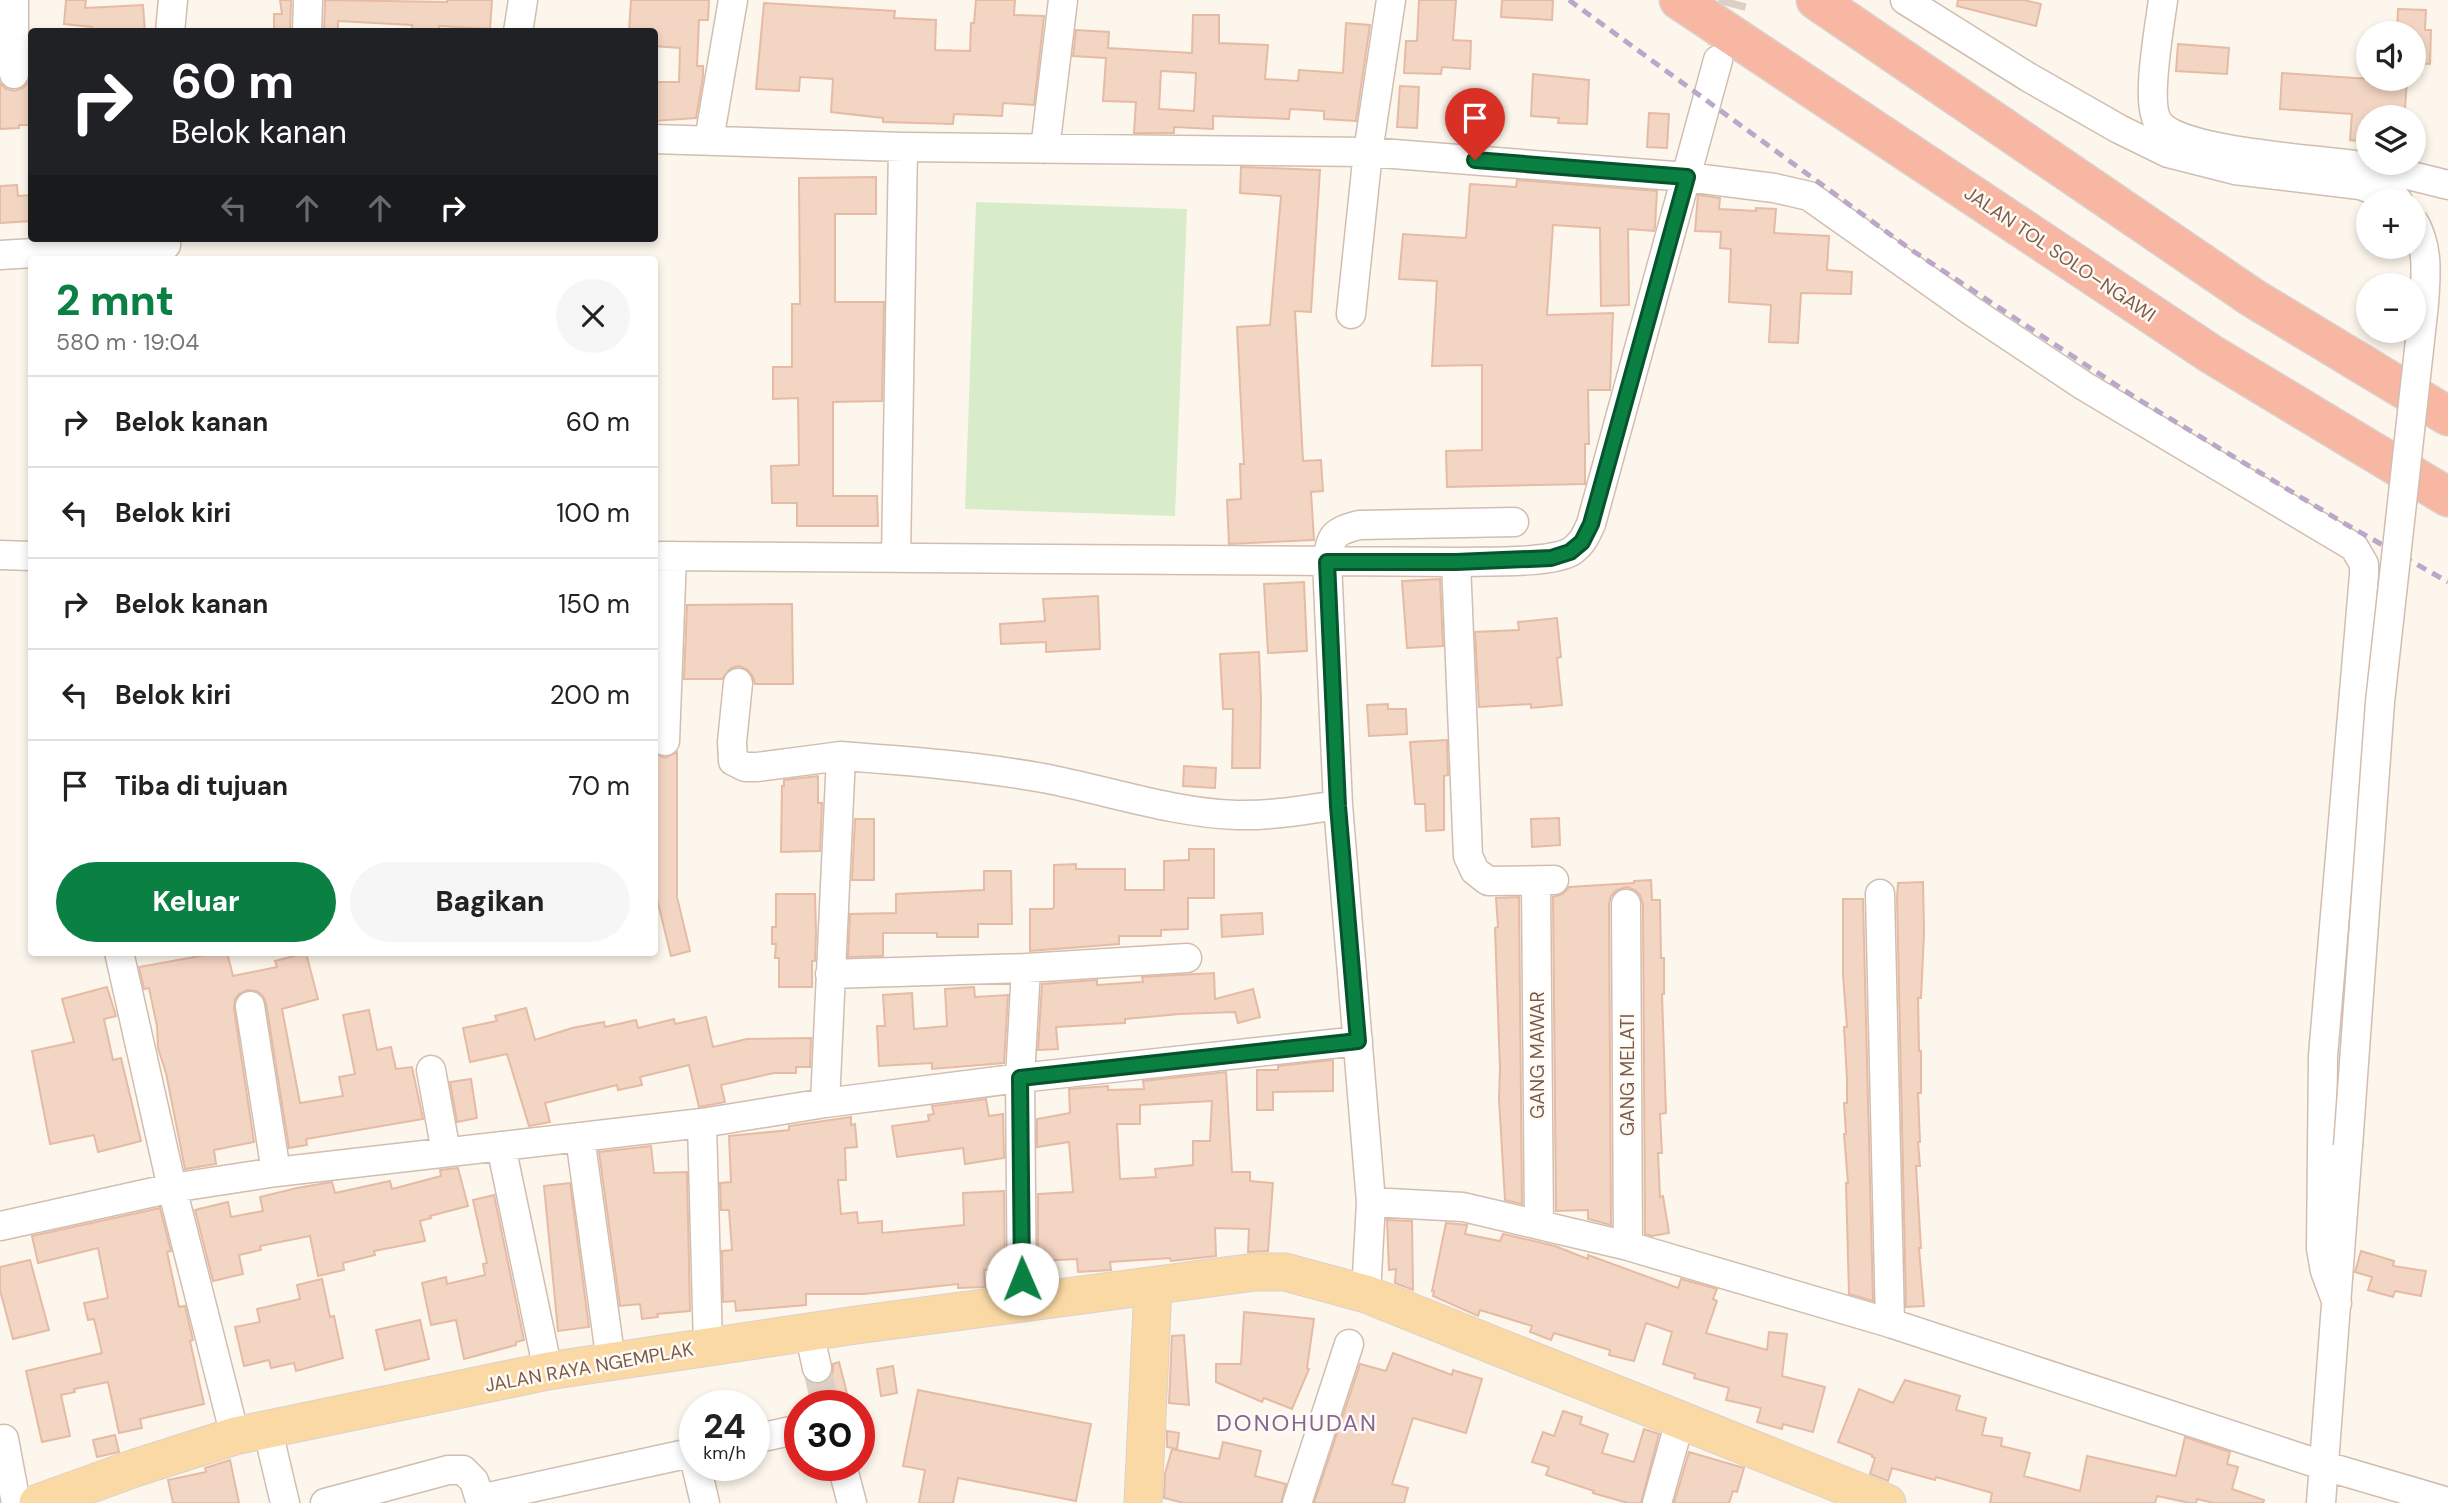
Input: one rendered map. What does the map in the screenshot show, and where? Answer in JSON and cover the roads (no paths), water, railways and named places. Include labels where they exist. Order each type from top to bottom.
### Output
[{"type":"highway","name":"JALAN TOL SOLO–NGAWI","points":[[1679,0],[2211,354],[2448,497]]},
{"type":"highway","points":[[1816,0],[2253,298],[2448,416]]},
{"type":"main road","name":"JALAN RAYA NGEMPLAK","points":[[38,1503],[234,1436],[548,1371],[708,1346],[1255,1272],[1285,1272],[1366,1294],[1887,1503]]},
{"type":"main road","points":[[1143,1503],[1153,1287]]},
{"type":"street","points":[[14,0],[15,74]]},
{"type":"street","points":[[170,28],[173,0]]},
{"type":"street","points":[[307,28],[308,0]]},
{"type":"street","points":[[519,28],[523,0]]},
{"type":"street","points":[[709,140],[733,0]]},
{"type":"street","points":[[1045,149],[1063,0]]},
{"type":"street","points":[[1351,314],[1368,152],[1391,0]]},
{"type":"street","points":[[1905,0],[2028,77],[2168,153],[2235,170],[2360,185],[2371,189]]},
{"type":"street","points":[[2163,0],[2152,94],[2157,121],[2169,131],[2206,146],[2374,167],[2448,185]]},
{"type":"street","points":[[665,741],[663,556],[1456,562],[1551,558],[1570,552],[1582,542],[1591,524],[1718,60]]},
{"type":"street","points":[[658,139],[904,148],[1368,152],[1687,177],[1783,189],[1810,196],[1970,310],[2084,386],[2354,547],[2364,564],[2364,575],[2323,1056],[2321,1249],[2325,1271],[2337,1303]]},
{"type":"street","points":[[896,558],[904,148]]},
{"type":"street","points":[[0,255],[166,247]]},
{"type":"street","points":[[2321,1503],[2380,702],[2424,304],[2426,259]]},
{"type":"street","points":[[1366,1294],[1370,1202],[1338,806],[1327,562],[1330,541],[1338,530],[1359,525],[1514,522]]},
{"type":"street","points":[[0,555],[28,556]]},
{"type":"street","name":"GANG MAWAR","points":[[1456,562],[1468,856],[1475,872],[1488,881],[1545,882],[1539,1225]]},
{"type":"street","points":[[738,683],[732,743],[733,761],[744,767],[841,756],[981,769],[1043,778],[1188,809],[1235,815],[1281,814],[1338,806]]},
{"type":"street","points":[[825,1104],[841,756]]},
{"type":"street","points":[[1880,894],[1890,1323]]},
{"type":"street","name":"GANG MELATI","points":[[1626,904],[1628,1246]]},
{"type":"street","points":[[120,956],[172,1188],[234,1436]]},
{"type":"street","points":[[830,974],[1026,968],[1187,958]]},
{"type":"street","points":[[1022,1305],[1020,1078],[1026,968]]},
{"type":"street","points":[[250,1006],[276,1172]]},
{"type":"street","points":[[0,1226],[172,1188],[276,1172],[702,1123],[1020,1078],[1358,1041]]},
{"type":"street","points":[[431,1070],[446,1152]]},
{"type":"street","points":[[702,1123],[708,1346]]},
{"type":"street","points":[[580,1137],[611,1362]]},
{"type":"street","points":[[501,1146],[548,1371]]},
{"type":"street","points":[[1370,1202],[1463,1207],[1628,1246],[1890,1323],[2325,1466],[2448,1502]]},
{"type":"street","points":[[809,1332],[817,1368]]},
{"type":"street","points":[[1297,1503],[1349,1344]]},
{"type":"street","points":[[1657,1503],[1680,1421]]},
{"type":"street","points":[[4,1439],[16,1503]]},
{"type":"street","points":[[271,1444],[285,1503]]},
{"type":"street","points":[[325,1503],[448,1470],[463,1470],[474,1481],[480,1501],[679,1461]]},
{"type":"street","points":[[700,1481],[705,1503]]},
{"type":"street","points":[[846,1481],[852,1503]]},
{"type":"tunnel","points":[[1721,48],[1733,0]]},
{"type":"tunnel","points":[[817,1368],[822,1390]]},
{"type":"railway","points":[[1569,0],[1910,249],[2136,398],[2342,522],[2448,582]]},
{"type":"district","name":"DONOHUDAN","points":[[1297,1423]]}]
